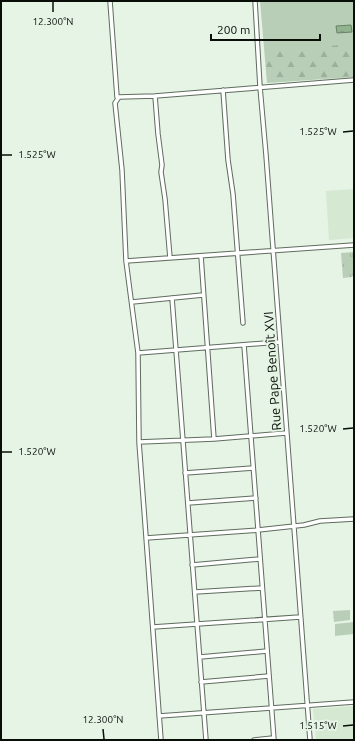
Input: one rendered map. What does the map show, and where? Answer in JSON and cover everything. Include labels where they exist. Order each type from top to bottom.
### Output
[{"type":"street","points":[[110,1],[117,97],[119,97]]},
{"type":"street","name":"Rue Pape Benoît XVI","points":[[255,1],[260,87],[274,252],[279,342],[310,740]]},
{"type":"street","points":[[119,97],[155,96],[354,80]]},
{"type":"street","points":[[223,90],[243,323]]},
{"type":"street","points":[[155,96],[162,165],[160,172],[165,199],[170,258]]},
{"type":"street","points":[[119,97],[115,103],[122,170],[126,261],[138,352],[139,442],[161,740]]},
{"type":"street","points":[[126,261],[274,252],[354,245]]},
{"type":"street","points":[[201,256],[214,439]]},
{"type":"street","points":[[132,302],[203,295]]},
{"type":"street","points":[[172,298],[206,740]]},
{"type":"street","points":[[138,352],[279,342]]},
{"type":"street","points":[[244,345],[274,739],[254,740]]},
{"type":"street","points":[[139,442],[183,441],[286,433]]},
{"type":"street","points":[[185,473],[253,468]]},
{"type":"street","points":[[188,502],[256,498]]},
{"type":"street","points":[[146,538],[190,536],[294,527],[320,521],[354,519]]},
{"type":"street","points":[[192,565],[260,559]]},
{"type":"street","points":[[195,592],[262,588]]},
{"type":"street","points":[[152,627],[300,617]]},
{"type":"street","points":[[200,657],[267,651]]},
{"type":"street","points":[[201,682],[269,676]]},
{"type":"street","points":[[159,716],[354,702]]},
{"type":"shaded area","points":[[354,189],[354,238],[329,240],[326,191]]},
{"type":"shaded area","points":[[354,706],[354,740],[316,740],[313,709]]},
{"type":"green space","points":[[260,1],[354,1],[354,77],[267,83]]},
{"type":"green space","points":[[354,44],[354,76],[276,82],[276,75],[267,75],[265,51]]},
{"type":"green space","points":[[354,252],[354,273],[352,277],[343,278],[341,253]]},
{"type":"green space","points":[[350,610],[350,620],[334,622],[333,611]]},
{"type":"green space","points":[[354,622],[354,634],[335,636],[335,624]]},
{"type":"water","points":[[351,25],[352,32],[337,33],[336,26]]}]
